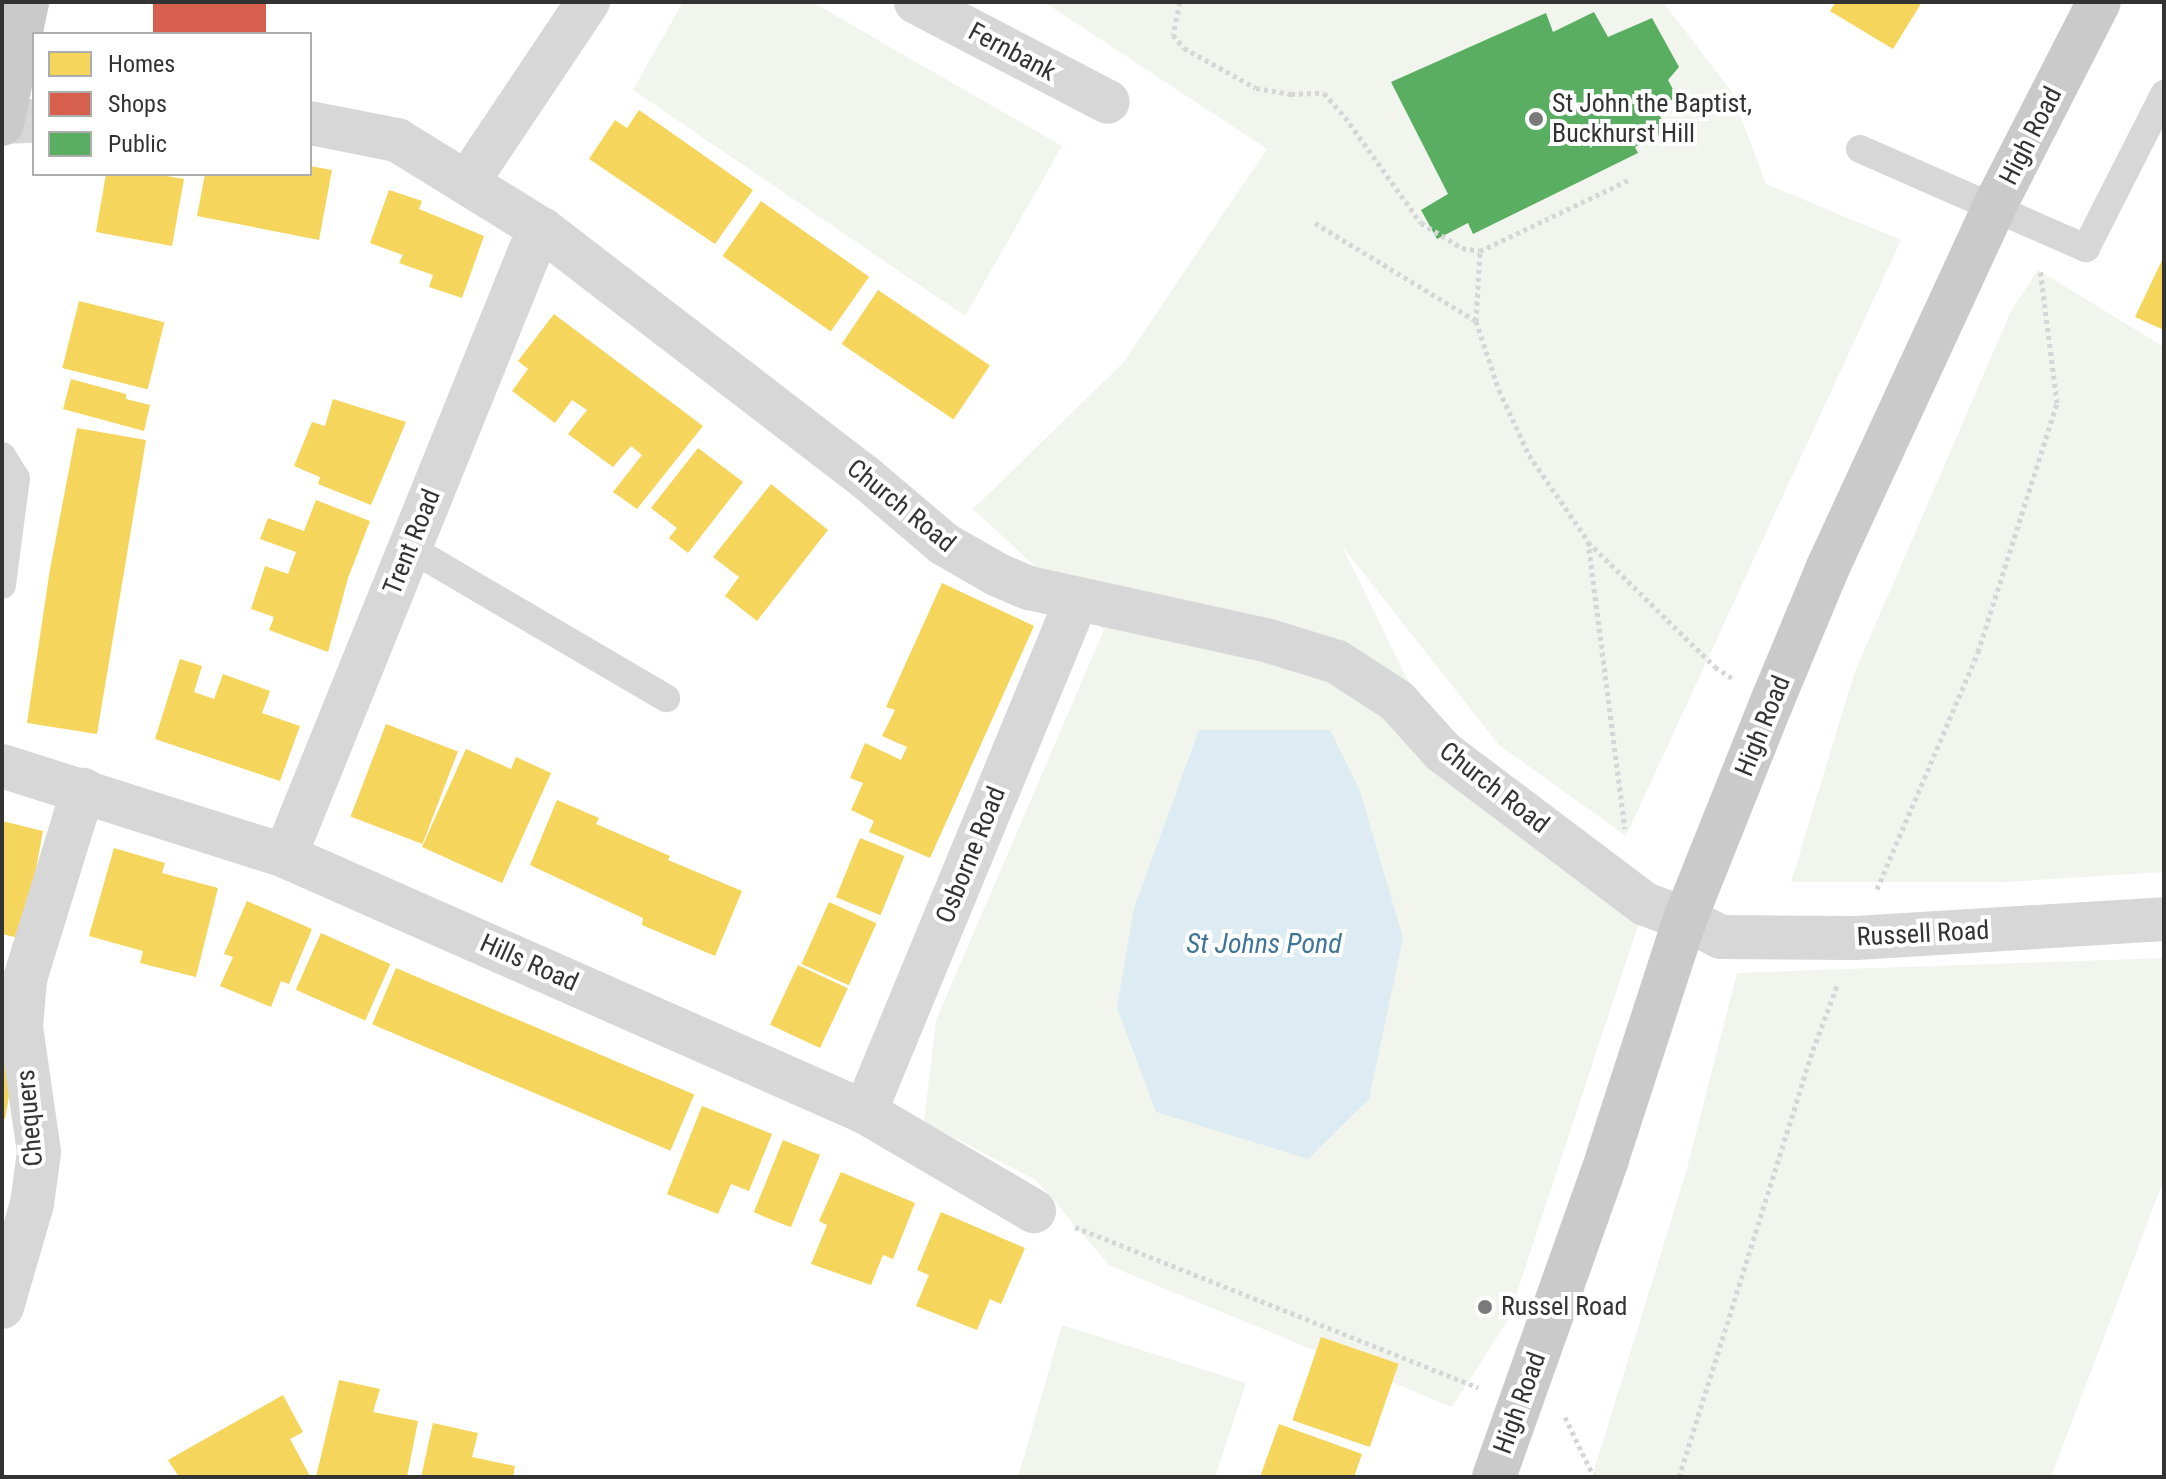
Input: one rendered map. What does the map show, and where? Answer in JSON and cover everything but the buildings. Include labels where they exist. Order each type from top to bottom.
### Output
[{"type":"main road","points":[[2,123],[27,2]]},
{"type":"main road","name":"High Road","points":[[1494,1477],[1607,1159],[1685,919],[1771,704],[1828,567],[1994,207],[2099,2]]},
{"type":"street","points":[[468,181],[588,2]]},
{"type":"street","name":"Fernbank","points":[[916,2],[1108,102]]},
{"type":"street","points":[[2,123],[32,121]]},
{"type":"street","name":"Church Road","points":[[312,123],[397,140],[543,230],[865,477],[944,544],[1029,588],[1266,640],[1337,662],[1397,701],[1443,752],[1645,904],[1685,919]]},
{"type":"street","name":"Trent Road","points":[[285,856],[530,251],[543,230]]},
{"type":"street","name":"Osborne Road","points":[[865,1112],[1077,599]]},
{"type":"street","name":"Hills Road","points":[[2,766],[285,856],[865,1112],[1034,1211]]},
{"type":"street","name":"Chequers","points":[[2,1307],[32,1204],[39,1152],[21,1027],[25,979],[83,790]]},
{"type":"street","name":"Russell Road","points":[[1685,919],[1721,937],[1856,938],[2164,919]]},
{"type":"lane","points":[[1860,149],[2086,248],[2164,94]]},
{"type":"lane","points":[[2,456],[16,478],[2,585]]},
{"type":"lane","points":[[410,548],[666,698]]},
{"type":"path","points":[[1180,2],[1173,35],[1184,48],[1256,88],[1291,94],[1324,93],[1345,117],[1421,223],[1462,248],[1480,251],[1631,179]]},
{"type":"path","points":[[1315,223],[1476,321]]},
{"type":"path","points":[[1679,1477],[1813,1050],[1856,938],[1978,652],[2057,403],[2034,225]]},
{"type":"path","points":[[1480,251],[1476,321],[1499,390],[1529,455],[1588,541],[1715,667],[1771,704]]},
{"type":"path","points":[[1588,541],[1616,777],[1627,843],[1645,904]]},
{"type":"path","points":[[1034,1211],[1520,1403]]},
{"type":"shaded area","points":[[683,2],[812,2],[1062,146],[965,316],[633,90]]},
{"type":"shaded area","points":[[1044,2],[1663,2],[1731,91],[1766,184],[1901,240],[1626,836],[1499,745],[1342,546],[1443,752],[1645,904],[1508,1320],[1452,1407],[1110,1266],[1037,1181],[924,1122],[936,1020],[1104,630],[973,509],[1123,363],[1267,149]]},
{"type":"shaded area","points":[[2038,270],[2164,347],[2164,872],[2005,882],[1791,882],[1854,674],[2012,309]]},
{"type":"shaded area","points":[[2164,958],[2164,1179],[2051,1477],[1592,1477],[1686,1172],[1737,973]]},
{"type":"shaded area","points":[[1062,1325],[1246,1383],[1215,1477],[1018,1477]]},
{"type":"water","name":"St Johns Pond","points":[[1199,730],[1330,730],[1360,791],[1403,938],[1369,1099],[1308,1159],[1156,1112],[1117,1008],[1134,908]]},
{"type":"place","name":"St John the Baptist, Buckhurst Hill","points":[[1536,119]]},
{"type":"place","name":"Russel Road","points":[[1485,1307]]}]
